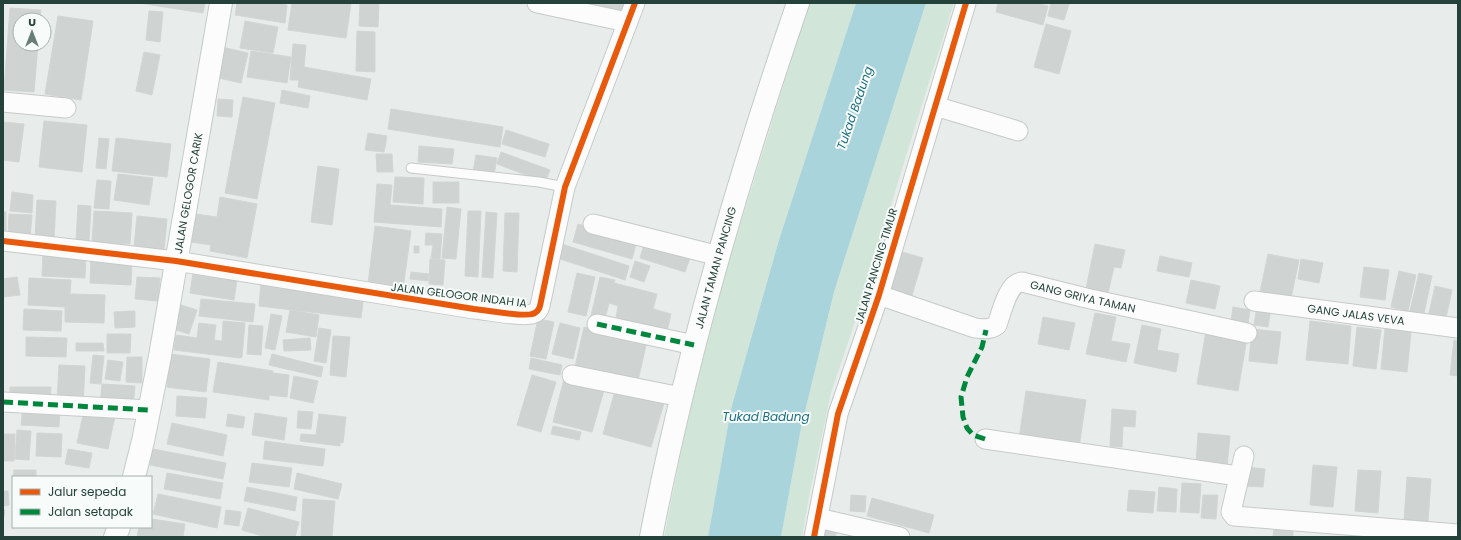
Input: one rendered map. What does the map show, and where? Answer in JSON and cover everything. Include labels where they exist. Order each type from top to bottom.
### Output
[{"type":"street","name":"JALAN GELOGOR CARIK","points":[[134,476],[160,356],[221,3]]},
{"type":"street","points":[[537,3],[627,22]]},
{"type":"street","name":"JALAN GELOGOR INDAH IA","points":[[3,241],[176,261],[474,309],[530,314],[536,312],[540,306],[565,186],[635,3]]},
{"type":"street","name":"JALAN TAMAN PANCING","points":[[652,537],[681,397],[694,345],[772,79],[798,3]]},
{"type":"street","name":"JALAN PANCING TIMUR","points":[[814,537],[838,414],[879,295],[966,3]]},
{"type":"street","points":[[3,102],[66,108]]},
{"type":"street","points":[[935,106],[1018,131]]},
{"type":"street","points":[[593,224],[719,256]]},
{"type":"street","name":"GANG GRIYA TAMAN","points":[[879,295],[975,328],[986,330],[997,325],[1011,289],[1015,284],[1022,282],[1086,298],[1247,333]]},
{"type":"street","name":"GANG JALAS VEVA","points":[[1254,301],[1458,328]]},
{"type":"street","points":[[597,324],[694,345]]},
{"type":"street","points":[[572,374],[681,397]]},
{"type":"street","points":[[3,402],[149,410]]},
{"type":"street","points":[[986,439],[1238,476]]},
{"type":"street","points":[[1244,456],[1238,476],[1231,512],[1234,516],[1458,534]]},
{"type":"street","points":[[818,518],[900,537]]},
{"type":"lane","points":[[411,168],[565,186]]},
{"type":"green space","points":[[809,3],[856,3],[779,240],[731,409],[708,537],[664,537],[702,347]]},
{"type":"green space","points":[[926,3],[954,3],[860,307],[831,393],[802,537],[781,537],[801,428],[834,292]]},
{"type":"water","name":"Tukad Badung","points":[[856,3],[926,3],[834,292],[801,428],[781,537],[708,537],[731,409],[779,240]]},
{"type":"building","points":[[139,3],[205,3],[203,13]]},
{"type":"building","points":[[237,3],[277,3],[287,5],[285,23],[235,15]]},
{"type":"building","points":[[292,3],[351,3],[346,38],[288,30]]},
{"type":"building","points":[[360,3],[379,3],[378,27],[359,26]]},
{"type":"building","points":[[589,3],[628,3],[626,12]]},
{"type":"building","points":[[998,3],[1036,3],[1048,6],[1043,25],[996,12]]},
{"type":"building","points":[[1051,3],[1069,4],[1064,20],[1048,16]]},
{"type":"building","points":[[10,8],[41,10],[41,12],[12,12],[12,52],[37,52],[34,92],[4,90]]},
{"type":"building","points":[[149,11],[163,12],[160,42],[146,40]]},
{"type":"building","points":[[58,16],[93,21],[81,100],[45,94]]},
{"type":"building","points":[[245,21],[278,27],[273,53],[240,48]]},
{"type":"building","points":[[1046,24],[1071,31],[1059,74],[1034,67]]},
{"type":"building","points":[[357,31],[375,32],[375,72],[356,71]]},
{"type":"building","points":[[293,44],[306,45],[304,67],[371,79],[367,100],[298,87],[299,80],[290,80]]},
{"type":"building","points":[[222,47],[248,53],[241,83],[214,77]]},
{"type":"building","points":[[251,51],[291,57],[287,83],[247,77]]},
{"type":"building","points":[[144,52],[160,55],[152,95],[136,91]]},
{"type":"building","points":[[282,90],[310,96],[308,108],[280,103]]},
{"type":"building","points":[[243,97],[275,103],[257,199],[225,193]]},
{"type":"building","points":[[218,99],[233,100],[232,117],[217,116]]},
{"type":"building","points":[[391,109],[503,127],[500,147],[388,129]]},
{"type":"building","points":[[44,121],[87,125],[82,172],[39,167]]},
{"type":"building","points":[[3,122],[24,124],[19,162],[3,160]]},
{"type":"building","points":[[506,130],[549,144],[545,157],[502,144]]},
{"type":"building","points":[[368,133],[387,136],[384,152],[365,150]]},
{"type":"building","points":[[99,138],[109,139],[106,169],[96,168]]},
{"type":"building","points":[[116,138],[171,144],[167,177],[112,171]]},
{"type":"building","points":[[419,146],[454,149],[452,164],[418,162]]},
{"type":"building","points":[[501,152],[550,170],[545,182],[497,164]]},
{"type":"building","points":[[376,154],[392,154],[393,172],[377,172]]},
{"type":"building","points":[[476,155],[497,158],[494,175],[473,172]]},
{"type":"building","points":[[318,166],[339,169],[332,225],[311,222]]},
{"type":"building","points":[[118,174],[153,178],[149,205],[114,200]]},
{"type":"building","points":[[395,177],[424,178],[423,204],[393,202]]},
{"type":"building","points":[[97,180],[111,181],[109,209],[94,208]]},
{"type":"building","points":[[433,182],[459,182],[459,203],[433,203]]},
{"type":"building","points":[[377,184],[392,185],[390,205],[442,209],[441,227],[374,222]]},
{"type":"building","points":[[12,192],[33,195],[32,213],[10,211]]},
{"type":"building","points":[[220,197],[257,204],[247,258],[210,251],[211,245],[191,242],[195,214],[217,217]]},
{"type":"building","points":[[37,200],[56,201],[54,239],[35,239]]},
{"type":"building","points":[[78,205],[91,206],[89,241],[76,241]]},
{"type":"building","points":[[447,207],[461,209],[456,259],[442,258]]},
{"type":"building","points":[[94,211],[132,213],[130,244],[92,242]]},
{"type":"building","points":[[468,211],[481,211],[478,277],[465,276]]},
{"type":"building","points":[[3,212],[6,212],[6,236],[3,236]]},
{"type":"building","points":[[486,212],[497,213],[493,278],[482,277]]},
{"type":"building","points":[[505,213],[519,213],[517,272],[503,271]]},
{"type":"building","points":[[9,214],[32,215],[30,238],[8,236]]},
{"type":"building","points":[[137,216],[167,219],[164,250],[134,247]]},
{"type":"building","points":[[578,224],[637,241],[632,259],[573,242]]},
{"type":"building","points":[[375,226],[411,231],[403,289],[368,284]]},
{"type":"building","points":[[426,233],[442,234],[440,259],[431,258],[433,245],[425,245]]},
{"type":"building","points":[[559,243],[629,266],[625,280],[554,257]]},
{"type":"building","points":[[644,244],[690,258],[685,272],[640,258]]},
{"type":"building","points":[[1095,244],[1125,250],[1121,268],[1114,267],[1108,293],[1086,289]]},
{"type":"building","points":[[414,246],[419,246],[419,253],[414,253]]},
{"type":"building","points":[[899,251],[923,258],[910,302],[886,295]]},
{"type":"building","points":[[43,252],[86,254],[85,278],[42,276]]},
{"type":"building","points":[[1268,254],[1299,260],[1291,298],[1260,292]]},
{"type":"building","points":[[1160,256],[1192,263],[1189,277],[1157,271]]},
{"type":"building","points":[[91,259],[132,261],[131,285],[90,283]]},
{"type":"building","points":[[430,259],[445,260],[443,285],[429,284]]},
{"type":"building","points":[[1301,259],[1323,263],[1319,283],[1298,279]]},
{"type":"building","points":[[635,261],[650,266],[644,282],[630,277]]},
{"type":"building","points":[[1364,267],[1389,270],[1385,300],[1360,297]]},
{"type":"building","points":[[1399,271],[1416,275],[1408,311],[1391,307]]},
{"type":"building","points":[[411,272],[429,274],[428,281],[410,279]]},
{"type":"building","points":[[193,273],[237,280],[234,300],[190,293]]},
{"type":"building","points":[[577,273],[595,277],[586,316],[568,312]]},
{"type":"building","points":[[1419,273],[1432,276],[1423,318],[1409,315]]},
{"type":"building","points":[[17,277],[20,295],[3,297],[3,279]]},
{"type":"building","points":[[137,277],[160,278],[158,301],[135,299]]},
{"type":"building","points":[[600,277],[615,280],[614,283],[657,294],[653,309],[671,314],[667,331],[616,318],[618,306],[609,303],[605,319],[591,316]]},
{"type":"building","points":[[29,278],[71,280],[70,294],[105,295],[104,323],[65,322],[65,307],[28,305]]},
{"type":"building","points":[[1191,280],[1220,286],[1215,309],[1186,303]]},
{"type":"building","points":[[261,283],[364,294],[361,318],[259,306]]},
{"type":"building","points":[[1435,286],[1452,290],[1445,322],[1428,318]]},
{"type":"building","points":[[201,299],[255,304],[253,322],[199,316]]},
{"type":"building","points":[[181,305],[197,310],[189,334],[173,329]]},
{"type":"building","points":[[1257,306],[1271,308],[1268,327],[1254,325]]},
{"type":"building","points":[[1233,307],[1250,310],[1248,324],[1231,321]]},
{"type":"building","points":[[24,309],[62,311],[61,331],[23,330]]},
{"type":"building","points":[[290,310],[319,315],[316,337],[286,332]]},
{"type":"building","points":[[135,311],[135,327],[115,328],[114,312]]},
{"type":"building","points":[[1095,313],[1116,317],[1111,341],[1130,344],[1126,362],[1086,354]]},
{"type":"building","points":[[271,314],[282,316],[275,350],[265,348]]},
{"type":"building","points":[[1043,317],[1075,323],[1069,350],[1038,344]]},
{"type":"building","points":[[538,319],[554,322],[546,359],[530,356]]},
{"type":"building","points":[[223,321],[245,323],[242,357],[174,350],[176,335],[197,338],[199,323],[216,325],[214,340],[222,341]]},
{"type":"building","points":[[1310,321],[1351,326],[1348,364],[1306,360]]},
{"type":"building","points":[[560,323],[580,328],[573,359],[552,354]]},
{"type":"building","points":[[249,325],[263,326],[261,355],[247,354]]},
{"type":"building","points":[[1142,325],[1161,329],[1157,350],[1179,354],[1176,372],[1134,363]]},
{"type":"building","points":[[584,327],[647,341],[637,385],[574,371]]},
{"type":"building","points":[[1357,327],[1381,330],[1376,369],[1353,366]]},
{"type":"building","points":[[319,328],[331,330],[326,363],[314,361]]},
{"type":"building","points":[[1252,329],[1281,332],[1277,364],[1249,361]]},
{"type":"building","points":[[1385,329],[1411,332],[1407,372],[1381,369]]},
{"type":"building","points":[[1206,331],[1247,338],[1238,391],[1197,384]]},
{"type":"building","points":[[107,334],[131,334],[130,353],[107,353]]},
{"type":"building","points":[[333,336],[350,337],[346,377],[330,375]]},
{"type":"building","points":[[26,337],[67,338],[66,357],[26,356]]},
{"type":"building","points":[[310,338],[311,350],[284,351],[283,340]]},
{"type":"building","points":[[1454,340],[1458,341],[1458,376],[1450,375]]},
{"type":"building","points":[[76,343],[103,343],[104,351],[76,351]]},
{"type":"building","points":[[170,354],[210,359],[206,392],[167,387]]},
{"type":"building","points":[[272,354],[323,367],[321,377],[269,365]]},
{"type":"building","points":[[93,355],[104,356],[101,384],[90,383]]},
{"type":"building","points":[[127,357],[142,357],[142,383],[126,382]]},
{"type":"building","points":[[531,358],[562,365],[560,375],[529,369]]},
{"type":"building","points":[[108,360],[123,362],[120,381],[105,379]]},
{"type":"building","points":[[218,362],[289,375],[287,397],[269,395],[269,400],[213,392]]},
{"type":"building","points":[[59,365],[85,366],[83,405],[57,403]]},
{"type":"building","points":[[532,375],[556,382],[541,432],[517,425]]},
{"type":"building","points":[[294,376],[318,381],[313,403],[290,398]]},
{"type":"building","points":[[564,379],[604,390],[592,432],[553,422]]},
{"type":"building","points":[[102,384],[135,386],[133,407],[100,405]]},
{"type":"building","points":[[10,387],[51,387],[50,401],[10,400]]},
{"type":"building","points":[[616,387],[665,400],[651,447],[603,434]]},
{"type":"building","points":[[1026,391],[1086,400],[1079,447],[1019,439]]},
{"type":"building","points":[[177,396],[207,398],[205,418],[176,416]]},
{"type":"building","points":[[23,405],[60,407],[59,427],[21,425]]},
{"type":"building","points":[[1112,409],[1136,411],[1135,427],[1123,426],[1122,447],[1110,446]]},
{"type":"building","points":[[84,410],[115,416],[108,449],[77,443]]},
{"type":"building","points":[[298,411],[313,412],[311,429],[297,428]]},
{"type":"building","points":[[255,413],[287,418],[284,440],[252,435]]},
{"type":"building","points":[[228,414],[245,417],[243,428],[226,426]]},
{"type":"building","points":[[319,414],[346,417],[343,443],[340,442],[340,446],[300,441],[301,434],[316,435]]},
{"type":"building","points":[[172,423],[227,435],[223,456],[167,444]]},
{"type":"building","points":[[553,426],[581,432],[579,440],[551,434]]},
{"type":"building","points":[[17,430],[31,431],[29,460],[15,459]]},
{"type":"building","points":[[37,433],[62,434],[61,457],[36,456]]},
{"type":"building","points":[[1198,433],[1230,436],[1227,467],[1196,465]]},
{"type":"building","points":[[3,434],[15,434],[14,461],[3,461]]},
{"type":"building","points":[[265,441],[325,449],[323,466],[263,459]]},
{"type":"building","points":[[68,449],[92,453],[89,468],[65,464]]},
{"type":"building","points":[[153,449],[226,463],[223,479],[150,465]]},
{"type":"building","points":[[252,463],[292,468],[289,487],[249,482]]},
{"type":"building","points":[[1313,465],[1337,467],[1333,507],[1310,505]]},
{"type":"building","points":[[1247,467],[1265,469],[1263,487],[1245,486]]},
{"type":"building","points":[[14,470],[36,470],[36,476],[13,476]]},
{"type":"building","points":[[1358,470],[1381,471],[1378,513],[1355,511]]},
{"type":"building","points":[[167,473],[223,483],[220,499],[164,489]]},
{"type":"building","points":[[297,473],[342,484],[338,499],[294,489]]},
{"type":"building","points":[[1407,477],[1431,479],[1428,522],[1404,520]]},
{"type":"building","points":[[1182,483],[1201,484],[1199,513],[1180,512]]},
{"type":"building","points":[[247,487],[297,497],[295,511],[244,501]]},
{"type":"building","points":[[1159,487],[1177,489],[1176,512],[1157,511]]},
{"type":"building","points":[[1129,490],[1155,492],[1153,513],[1127,511]]},
{"type":"building","points":[[3,491],[8,491],[9,505],[3,506]]},
{"type":"building","points":[[158,494],[221,507],[217,528],[153,514]]},
{"type":"building","points":[[851,495],[866,496],[865,512],[850,511]]},
{"type":"building","points":[[1203,495],[1218,495],[1216,519],[1201,518]]},
{"type":"building","points":[[872,498],[934,515],[929,533],[867,516]]},
{"type":"building","points":[[303,499],[335,501],[332,537],[301,537]]},
{"type":"building","points":[[248,508],[299,522],[295,537],[266,537],[242,530]]},
{"type":"building","points":[[3,509],[5,510],[3,523]]},
{"type":"building","points":[[226,510],[241,512],[239,526],[224,524]]},
{"type":"building","points":[[152,519],[185,524],[183,537],[137,537],[139,528],[152,528]]},
{"type":"building","points":[[823,523],[838,528],[835,537],[825,537],[819,535]]},
{"type":"building","points":[[1274,529],[1293,531],[1293,537],[1273,537]]},
{"type":"marked path","points":[[597,324],[694,345]]},
{"type":"marked path","points":[[985,439],[973,435],[967,428],[963,417],[961,397],[967,377],[982,347],[986,330]]},
{"type":"marked path","points":[[3,402],[149,410]]},
{"type":"cycle path","points":[[3,241],[176,261],[474,309],[520,315],[533,314],[540,306],[565,187],[635,3]]},
{"type":"cycle path","points":[[814,537],[838,414],[879,295],[966,3]]}]
